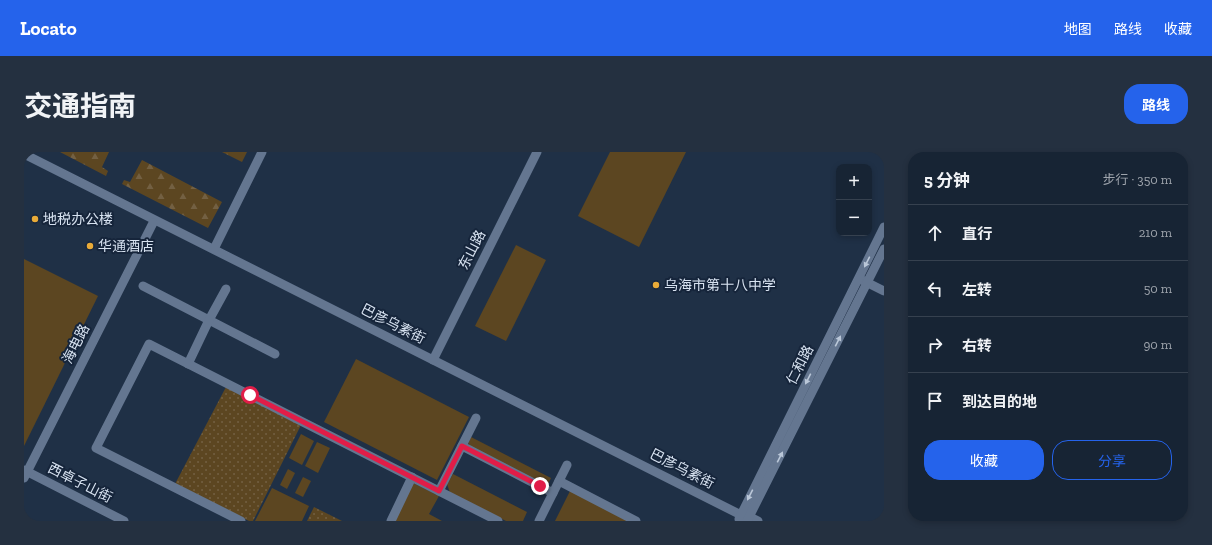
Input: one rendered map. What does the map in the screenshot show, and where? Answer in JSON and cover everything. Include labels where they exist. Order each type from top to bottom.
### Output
[{"type":"street","points":[[214,249],[262,152]]},
{"type":"street","name":"东山路","points":[[433,360],[537,152]]},
{"type":"street","name":"巴彦乌素街","points":[[24,154],[743,518]]},
{"type":"street","name":"巴彦乌素街","points":[[24,158],[743,518]]},
{"type":"street","name":"海电路","points":[[25,473],[153,223]]},
{"type":"street","name":"仁和路","points":[[743,518],[884,227]]},
{"type":"street","name":"仁和路","points":[[743,518],[884,249]]},
{"type":"street","points":[[858,278],[884,292]]},
{"type":"street","points":[[143,286],[275,354]]},
{"type":"street","points":[[188,364],[226,289]]},
{"type":"street","points":[[241,521],[96,448],[150,344],[498,521]]},
{"type":"street","points":[[439,491],[476,418]]},
{"type":"street","points":[[462,446],[553,493]]},
{"type":"street","points":[[539,521],[567,465]]},
{"type":"street","name":"西卓子山街","points":[[25,473],[124,521]]},
{"type":"street","points":[[391,521],[412,477]]},
{"type":"street","points":[[559,481],[636,521]]},
{"type":"street","points":[[743,518],[758,521]]},
{"type":"green space","points":[[60,152],[109,152],[102,167],[108,171],[106,176]]},
{"type":"green space","points":[[222,152],[247,152],[242,162]]},
{"type":"green space","points":[[610,152],[686,152],[639,247],[578,216]]},
{"type":"green space","points":[[142,160],[222,202],[208,228],[122,184],[124,180],[130,182]]},
{"type":"green space","points":[[516,245],[546,260],[506,341],[475,326]]},
{"type":"green space","points":[[24,259],[98,296],[24,446]]},
{"type":"green space","points":[[356,359],[469,417],[437,480],[324,422]]},
{"type":"green space","points":[[226,387],[301,425],[253,521],[249,521],[175,484]]},
{"type":"green space","points":[[301,434],[314,441],[302,465],[289,458]]},
{"type":"green space","points":[[471,437],[551,478],[547,486],[471,448],[468,443]]},
{"type":"green space","points":[[317,442],[330,448],[318,473],[305,466]]},
{"type":"green space","points":[[288,469],[295,473],[287,489],[280,485]]},
{"type":"green space","points":[[453,474],[527,512],[523,521],[506,521],[450,493],[447,484]]},
{"type":"green space","points":[[303,477],[311,481],[303,497],[295,493]]},
{"type":"green space","points":[[413,483],[439,496],[429,514],[442,521],[393,521]]},
{"type":"green space","points":[[272,488],[309,506],[302,521],[255,521]]},
{"type":"green space","points":[[571,489],[633,521],[555,521]]},
{"type":"green space","points":[[314,507],[342,521],[307,521]]},
{"type":"place","name":"地税办公楼","points":[[35,219]]},
{"type":"place","name":"华通酒店","points":[[90,246]]},
{"type":"place","name":"乌海市第十八中学","points":[[656,285]]},
{"type":"route","points":[[250,395],[439,491],[462,446],[540,486]]}]
